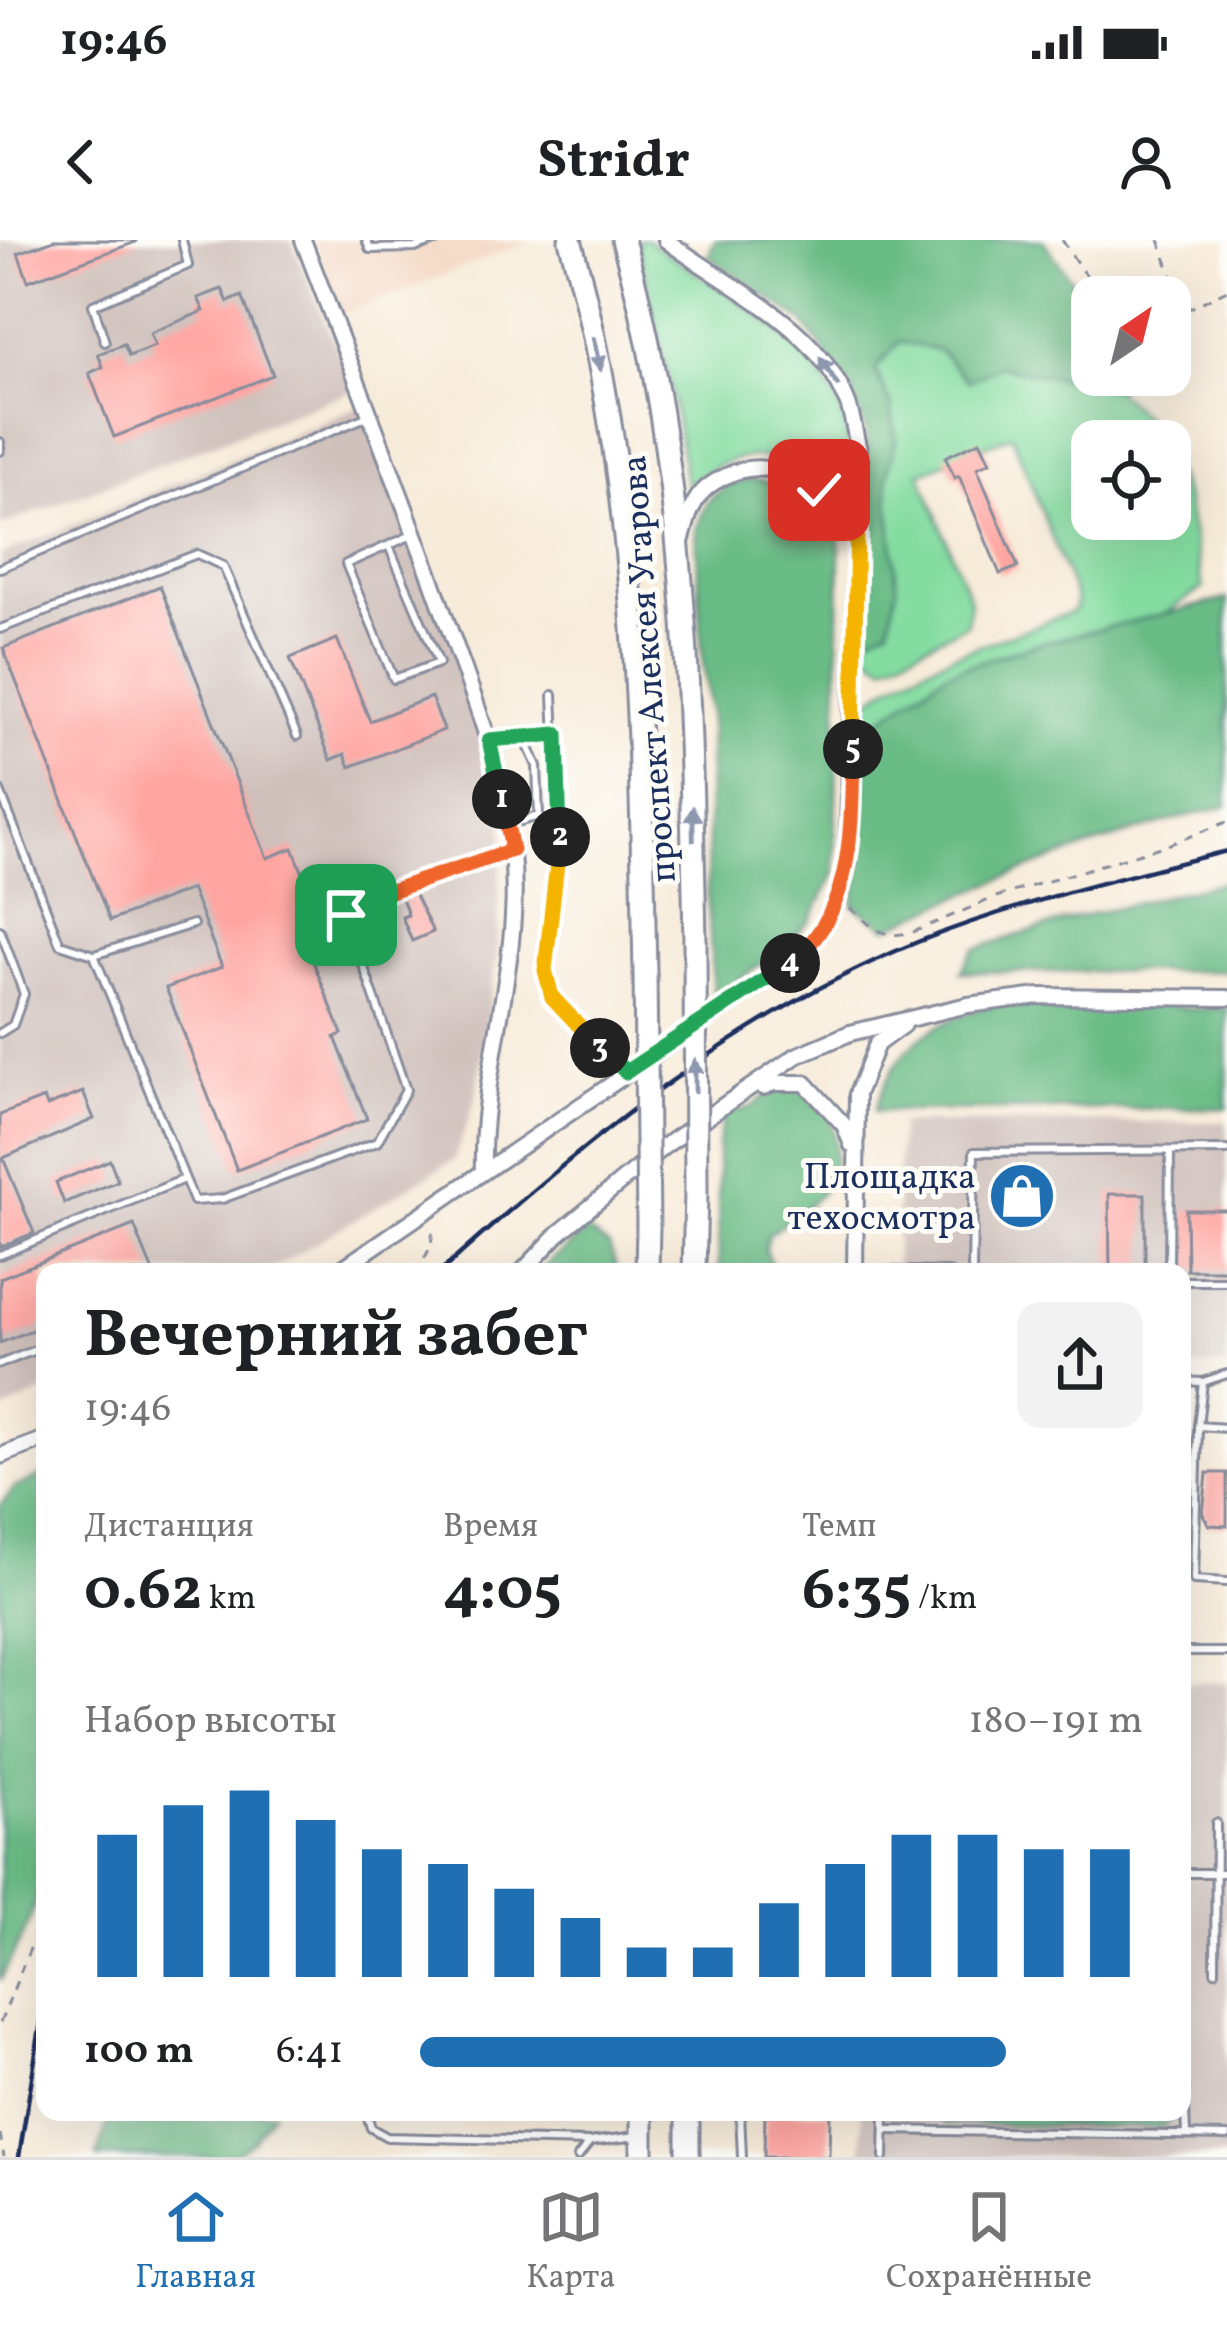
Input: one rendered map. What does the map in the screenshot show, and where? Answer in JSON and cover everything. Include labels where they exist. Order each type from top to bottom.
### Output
[{"type":"main road","name":"проспект Алексея Угарова","points":[[570,240],[605,391],[624,521],[640,695],[647,1263]]},
{"type":"main road","name":"проспект Алексея Угарова","points":[[623,240],[663,416],[680,547],[691,719],[694,1263]]},
{"type":"main road","points":[[688,2121],[688,2157]]},
{"type":"street","points":[[303,240],[416,533],[489,740],[512,850],[504,1010],[482,1126],[483,1172]]},
{"type":"street","points":[[351,1263],[795,959],[819,934],[838,897],[850,833],[859,450],[848,404],[826,364],[792,328],[666,240]]},
{"type":"street","points":[[680,547],[693,506],[708,484],[739,470],[785,472],[819,490],[857,525]]},
{"type":"street","points":[[531,1263],[558,1234],[663,1147],[796,1056],[850,1033],[923,1015],[1039,996],[1227,998]]},
{"type":"street","points":[[855,1263],[857,1094],[877,1044],[892,1030],[923,1015]]},
{"type":"street","points":[[746,1093],[774,1083],[805,1083],[844,1125],[856,1155]]},
{"type":"street","points":[[0,1456],[36,1442]]},
{"type":"lane","points":[[105,342],[93,305],[188,265],[182,240]]},
{"type":"lane","points":[[365,240],[370,249],[415,248],[438,240]]},
{"type":"lane","points":[[0,568],[370,416]]},
{"type":"lane","points":[[389,546],[439,663],[394,679],[346,564],[416,533]]},
{"type":"lane","points":[[0,628],[197,554],[223,566],[296,736]]},
{"type":"lane","points":[[553,695],[560,844]]},
{"type":"lane","points":[[489,740],[557,734]]},
{"type":"lane","points":[[507,825],[538,816],[537,766],[529,748]]},
{"type":"lane","points":[[0,791],[60,944],[94,955],[193,923]]},
{"type":"lane","points":[[94,955],[194,1201],[222,1199],[377,1142],[406,1090],[346,915],[361,901],[512,850]]},
{"type":"lane","points":[[0,930],[24,994],[13,1024],[0,1033]]},
{"type":"lane","points":[[1169,1263],[1170,1150]]},
{"type":"lane","points":[[972,1263],[974,1152],[1227,1150]]},
{"type":"lane","points":[[0,1255],[184,1179]]},
{"type":"lane","points":[[1191,1281],[1227,1281]]},
{"type":"lane","points":[[0,1364],[36,1350]]},
{"type":"lane","points":[[1191,1382],[1227,1374]]},
{"type":"lane","points":[[1203,1382],[1194,1580],[1227,1582]]},
{"type":"lane","points":[[1198,1426],[1227,1428]]},
{"type":"lane","points":[[1191,1652],[1227,1652]]},
{"type":"lane","points":[[1216,1822],[1216,1970]]},
{"type":"lane","points":[[1191,1873],[1227,1873]]},
{"type":"lane","points":[[369,2121],[371,2128],[387,2137],[642,2146]]},
{"type":"lane","points":[[740,2121],[742,2157]]},
{"type":"lane","points":[[884,2157],[885,2121]]},
{"type":"lane","points":[[1185,2121],[1186,2135]]},
{"type":"lane","points":[[885,2130],[1227,2135]]},
{"type":"lane","points":[[578,2157],[590,2142]]},
{"type":"path","points":[[1062,240],[1087,276]]},
{"type":"path","points":[[1159,240],[1172,276]]},
{"type":"path","points":[[1191,308],[1227,290]]},
{"type":"path","points":[[838,897],[876,930],[892,935],[911,933],[996,897],[1227,822]]},
{"type":"path","points":[[560,844],[545,970],[552,997],[626,1072]]},
{"type":"path","points":[[423,1263],[434,1234],[428,1212]]},
{"type":"path","points":[[0,2023],[36,1934]]},
{"type":"path","points":[[0,2134],[4,2157]]},
{"type":"shaded area","points":[[0,240],[291,240],[354,390],[0,526]]},
{"type":"shaded area","points":[[314,240],[534,240],[341,315]]},
{"type":"shaded area","points":[[361,406],[473,700],[503,823],[496,960],[476,1097],[454,1160],[282,1263],[36,1263],[36,1395],[0,1412],[0,555]]},
{"type":"shaded area","points":[[1227,1122],[1227,1366],[1191,1367],[1191,1263],[895,1263],[900,1123]]},
{"type":"shaded area","points":[[1227,1682],[1227,2157],[862,2157],[862,2121],[1191,2121],[1191,1683]]},
{"type":"green space","points":[[640,240],[648,240],[761,318],[812,365],[844,422],[850,497],[842,498],[802,468],[769,458],[735,459],[686,484]]},
{"type":"green space","points":[[715,240],[1043,240],[1071,279],[1071,381],[1000,366],[968,381],[939,350],[899,342],[875,370],[891,404],[896,439],[887,479],[897,587],[889,627],[866,638],[867,434],[851,388],[802,321],[708,256]]},
{"type":"green space","points":[[899,341],[939,350],[968,381],[1000,366],[1071,381],[1071,396],[1122,396],[1147,420],[1071,420],[1071,540],[1191,540],[1191,527],[1203,588],[1164,614],[1033,645],[947,672],[867,729],[870,699],[894,684],[944,659],[1075,610],[1076,599],[1012,435],[920,473],[970,600],[967,624],[885,665],[868,654],[866,638],[889,626],[887,479],[896,439],[891,404],[875,370]]},
{"type":"green space","points":[[753,479],[781,485],[834,516],[840,549],[835,874],[809,922],[768,959],[714,997],[707,894],[710,714],[702,657],[696,529],[707,502],[727,485]]},
{"type":"green space","points":[[1227,599],[1227,806],[1054,859],[887,928],[853,905],[862,851],[867,729],[947,672],[1033,645]]},
{"type":"green space","points":[[1227,881],[1227,971],[961,972],[974,949],[1075,918]]},
{"type":"green space","points":[[1012,999],[1069,1006],[1139,1001],[1192,1009],[1227,1008],[1227,1108],[875,1111],[896,1065],[926,1034],[964,1014]]},
{"type":"green space","points":[[780,1082],[814,1095],[831,1122],[834,1166],[814,1200],[768,1235],[765,1250],[771,1263],[719,1263],[718,1144],[724,1114],[752,1107]]},
{"type":"green space","points":[[587,1231],[609,1246],[615,1263],[549,1263]]},
{"type":"green space","points":[[36,1478],[36,1901],[0,1981],[0,1506],[14,1488]]},
{"type":"green space","points":[[108,2121],[267,2121],[253,2141],[229,2157],[97,2157]]},
{"type":"green space","points":[[943,2121],[1168,2121],[1163,2127]]},
{"type":"building","points":[[54,240],[136,242],[28,281],[18,253]]},
{"type":"building","points":[[222,289],[228,302],[242,296],[273,375],[114,437],[89,373],[103,367],[98,354],[124,344],[129,356],[155,346],[150,333],[204,311],[198,298]]},
{"type":"building","points":[[980,441],[990,462],[977,468],[1018,567],[1000,574],[959,476],[955,478],[945,457]]},
{"type":"building","points":[[160,586],[267,858],[293,848],[324,928],[303,936],[342,1034],[335,1037],[367,1119],[237,1170],[166,988],[222,967],[191,889],[110,921],[3,648]]},
{"type":"building","points":[[337,639],[370,721],[431,697],[444,730],[350,767],[345,754],[331,760],[290,658]]},
{"type":"building","points":[[414,893],[433,932],[412,941],[402,917],[408,915],[402,898]]},
{"type":"building","points":[[83,1092],[94,1119],[3,1158],[34,1233],[0,1247],[0,1115],[44,1098],[47,1106]]},
{"type":"building","points":[[110,1160],[118,1181],[64,1203],[56,1182]]},
{"type":"building","points":[[1109,1194],[1145,1194],[1145,1263],[1110,1263]]},
{"type":"building","points":[[1186,1210],[1227,1210],[1227,1270],[1191,1270]]},
{"type":"building","points":[[134,1225],[149,1263],[38,1263]]},
{"type":"building","points":[[36,1264],[36,1329],[0,1343],[0,1278]]},
{"type":"building","points":[[1207,1473],[1227,1473],[1227,1526],[1209,1525],[1203,1514]]},
{"type":"building","points":[[765,2121],[830,2121],[829,2157],[764,2157]]},
{"type":"railway","points":[[450,1263],[607,1129],[788,1005],[853,971],[957,927],[1227,851]]},
{"type":"railway","points":[[19,2157],[36,2052]]},
{"type":"place","name":"Площадка техосмотра","points":[[1022,1196]]},
{"type":"route","points":[[346,915],[361,901],[512,850],[489,740],[557,734],[560,844],[545,970],[552,997],[577,1027],[626,1072],[795,959],[819,934],[838,897],[850,833],[857,525],[819,490]]}]
